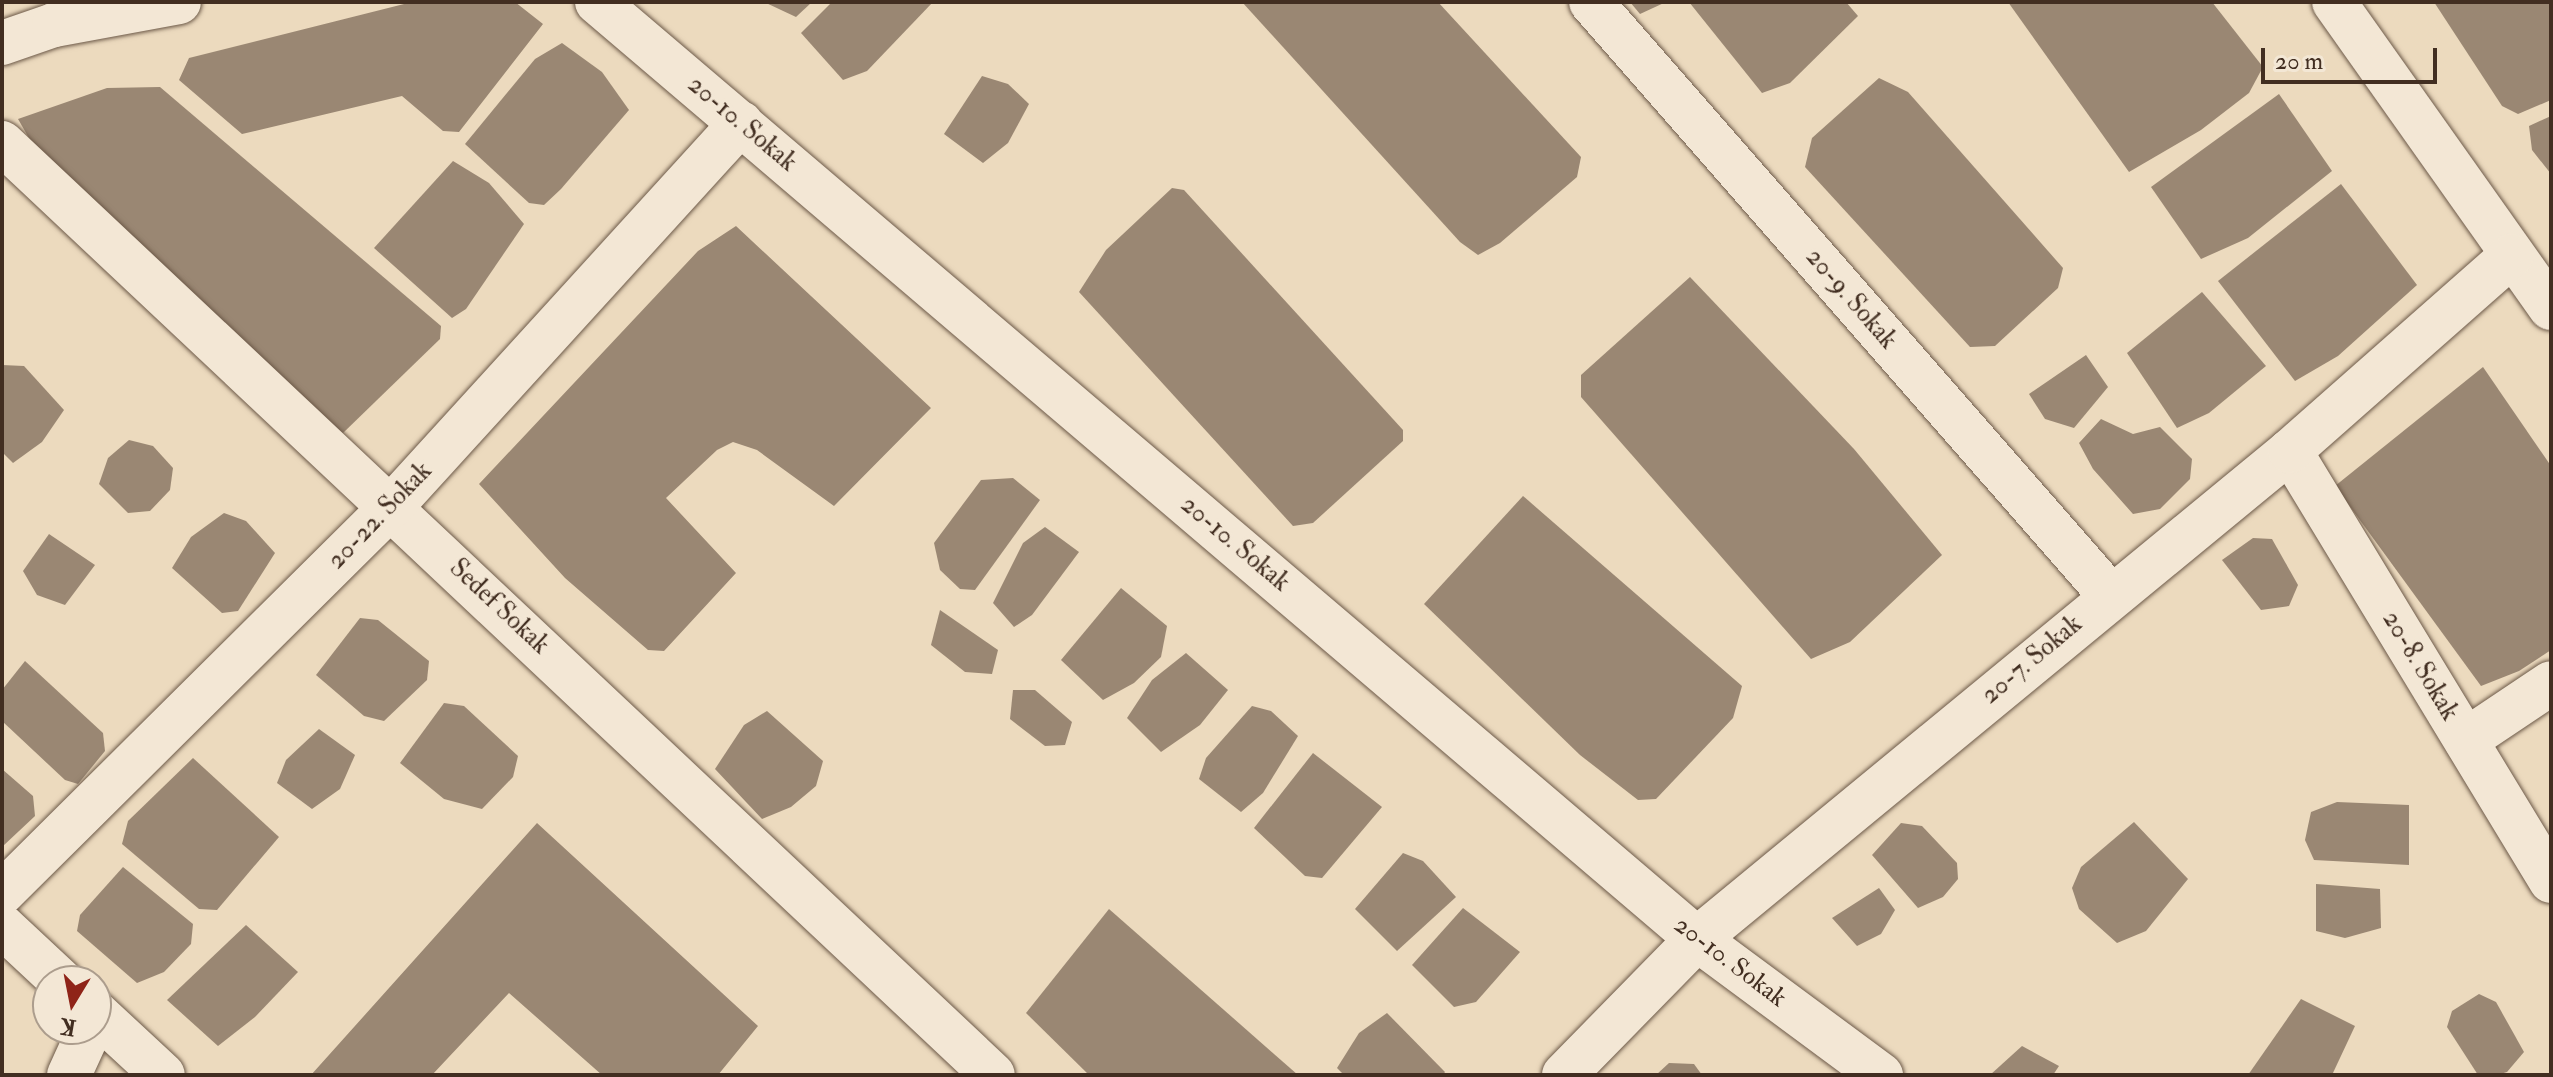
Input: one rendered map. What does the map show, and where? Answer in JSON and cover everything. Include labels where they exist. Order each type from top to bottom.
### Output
[{"type":"street","points":[[2,43],[54,25],[179,2]]},
{"type":"street","name":"20-10. Sokak","points":[[597,2],[1697,939],[1881,1075]]},
{"type":"street","name":"20-9. Sokak","points":[[1591,2],[2110,595]]},
{"type":"street","points":[[2334,2],[2511,256],[2551,308]]},
{"type":"street","name":"20-22. Sokak","points":[[2,893],[392,506],[741,123]]},
{"type":"street","name":"Sedef Sokak","points":[[2,143],[392,506],[993,1075]]},
{"type":"street","name":"20-7. Sokak","points":[[1564,1075],[1697,939],[2110,595],[2290,451],[2511,256]]},
{"type":"street","name":"20-8. Sokak","points":[[2290,451],[2551,881]]},
{"type":"street","points":[[2466,740],[2551,683]]},
{"type":"street","points":[[2,926],[44,965]]},
{"type":"street","points":[[112,1029],[163,1075]]},
{"type":"street","points":[[69,1075],[83,1045]]},
{"type":"building","points":[[412,2],[515,2],[543,24],[459,132],[443,131],[402,96],[242,134],[179,80],[189,58]]},
{"type":"building","points":[[764,2],[812,2],[796,17]]},
{"type":"building","points":[[832,2],[933,2],[867,71],[843,80],[801,33]]},
{"type":"building","points":[[1242,2],[1438,2],[1581,157],[1577,177],[1500,243],[1478,255],[1460,242]]},
{"type":"building","points":[[1630,2],[1666,2],[1640,14]]},
{"type":"building","points":[[1689,2],[1846,2],[1858,16],[1790,83],[1762,93]]},
{"type":"building","points":[[2008,2],[2212,2],[2263,67],[2249,93],[2201,130],[2129,172]]},
{"type":"building","points":[[2434,2],[2551,2],[2551,100],[2518,114],[2502,106]]},
{"type":"building","points":[[562,43],[602,72],[629,110],[544,205],[529,203],[465,144],[535,59]]},
{"type":"building","points":[[982,76],[1008,84],[1029,104],[1008,143],[983,163],[944,134]]},
{"type":"building","points":[[1879,78],[1908,92],[2063,268],[2058,288],[1995,346],[1970,347],[1805,167],[1812,138]]},
{"type":"building","points":[[160,87],[441,326],[440,339],[343,433],[313,423],[37,152],[18,119],[107,88]]},
{"type":"building","points":[[2279,94],[2332,171],[2248,238],[2201,259],[2151,187]]},
{"type":"building","points":[[2551,116],[2551,174],[2532,150],[2529,126]]},
{"type":"building","points":[[453,161],[489,183],[524,224],[466,309],[452,318],[374,248]]},
{"type":"building","points":[[2341,184],[2417,285],[2338,356],[2295,381],[2218,281]]},
{"type":"building","points":[[1172,188],[1184,190],[1403,430],[1403,441],[1313,523],[1293,526],[1079,292],[1106,250]]},
{"type":"building","points":[[736,226],[931,408],[834,506],[757,450],[733,442],[717,450],[666,498],[736,573],[664,651],[648,650],[565,578],[479,484],[698,251]]},
{"type":"building","points":[[1690,277],[1854,449],[1942,555],[1850,642],[1811,659],[1581,397],[1581,375]]},
{"type":"building","points":[[2202,292],[2266,366],[2209,413],[2177,428],[2127,353]]},
{"type":"building","points":[[2086,355],[2108,387],[2074,428],[2045,419],[2029,394]]},
{"type":"building","points":[[2,365],[24,366],[64,410],[42,442],[13,463],[2,452]]},
{"type":"building","points":[[2483,367],[2551,466],[2551,650],[2519,671],[2481,686],[2335,486]]},
{"type":"building","points":[[2101,419],[2133,434],[2160,427],[2192,459],[2190,479],[2160,509],[2133,514],[2093,469],[2079,443]]},
{"type":"building","points":[[129,440],[153,446],[173,468],[170,490],[150,511],[128,513],[99,484],[108,458]]},
{"type":"building","points":[[1013,478],[1040,500],[975,590],[960,589],[940,570],[934,543],[981,480]]},
{"type":"building","points":[[1523,496],[1742,686],[1733,718],[1656,799],[1638,800],[1580,755],[1424,604]]},
{"type":"building","points":[[224,513],[246,521],[275,553],[238,611],[222,613],[172,568],[191,537]]},
{"type":"building","points":[[1045,527],[1079,552],[1032,615],[1014,627],[993,603],[1023,543]]},
{"type":"building","points":[[49,534],[95,565],[65,605],[37,595],[23,571]]},
{"type":"building","points":[[2253,538],[2272,539],[2298,585],[2289,606],[2261,610],[2222,560]]},
{"type":"building","points":[[1121,588],[1167,626],[1161,657],[1134,683],[1103,700],[1061,660]]},
{"type":"building","points":[[940,610],[998,650],[992,674],[965,672],[931,645]]},
{"type":"building","points":[[360,618],[378,620],[429,661],[427,680],[384,721],[364,716],[316,675]]},
{"type":"building","points":[[1186,653],[1228,690],[1200,725],[1161,752],[1127,718],[1152,680]]},
{"type":"building","points":[[25,661],[103,733],[105,751],[78,784],[65,780],[2,721],[2,690]]},
{"type":"building","points":[[1013,690],[1035,690],[1072,722],[1065,745],[1045,746],[1010,719]]},
{"type":"building","points":[[444,703],[464,706],[518,756],[513,777],[482,809],[444,799],[400,763]]},
{"type":"building","points":[[1252,706],[1271,711],[1298,736],[1263,793],[1241,812],[1199,779],[1206,758]]},
{"type":"building","points":[[767,711],[823,761],[816,786],[791,807],[762,819],[715,769],[744,725]]},
{"type":"building","points":[[319,729],[355,755],[340,789],[312,809],[277,783],[286,760]]},
{"type":"building","points":[[1313,753],[1382,807],[1322,878],[1305,876],[1254,828]]},
{"type":"building","points":[[193,758],[279,837],[217,910],[199,909],[122,844],[128,821]]},
{"type":"building","points":[[2,769],[33,796],[35,816],[2,847]]},
{"type":"building","points":[[2337,802],[2409,805],[2409,865],[2314,860],[2305,840],[2311,812]]},
{"type":"building","points":[[2134,822],[2188,879],[2146,931],[2117,943],[2079,909],[2072,888],[2081,867]]},
{"type":"building","points":[[537,823],[758,1026],[718,1075],[602,1075],[509,993],[432,1075],[311,1075]]},
{"type":"building","points":[[1901,823],[1922,826],[1957,863],[1958,879],[1943,897],[1918,908],[1872,855]]},
{"type":"building","points":[[1403,853],[1423,861],[1456,897],[1397,951],[1355,909]]},
{"type":"building","points":[[123,867],[193,924],[191,944],[164,972],[137,983],[77,931],[80,915]]},
{"type":"building","points":[[2316,884],[2380,889],[2381,928],[2345,938],[2316,931]]},
{"type":"building","points":[[1879,888],[1895,910],[1881,934],[1857,946],[1832,918]]},
{"type":"building","points":[[1463,908],[1520,952],[1476,1002],[1454,1007],[1412,965]]},
{"type":"building","points":[[1109,909],[1298,1075],[1089,1075],[1026,1013]]},
{"type":"building","points":[[246,925],[298,972],[255,1017],[218,1046],[167,1000]]},
{"type":"building","points":[[2479,994],[2496,1002],[2524,1052],[2507,1072],[2497,1075],[2478,1075],[2447,1027],[2452,1011]]},
{"type":"building","points":[[2301,999],[2355,1026],[2332,1075],[2248,1075]]},
{"type":"building","points":[[1387,1013],[1445,1072],[1443,1075],[1344,1075],[1337,1068],[1359,1033]]},
{"type":"building","points":[[2022,1046],[2059,1066],[2053,1075],[1990,1075]]},
{"type":"building","points":[[1669,1063],[1694,1064],[1702,1075],[1656,1075]]}]
